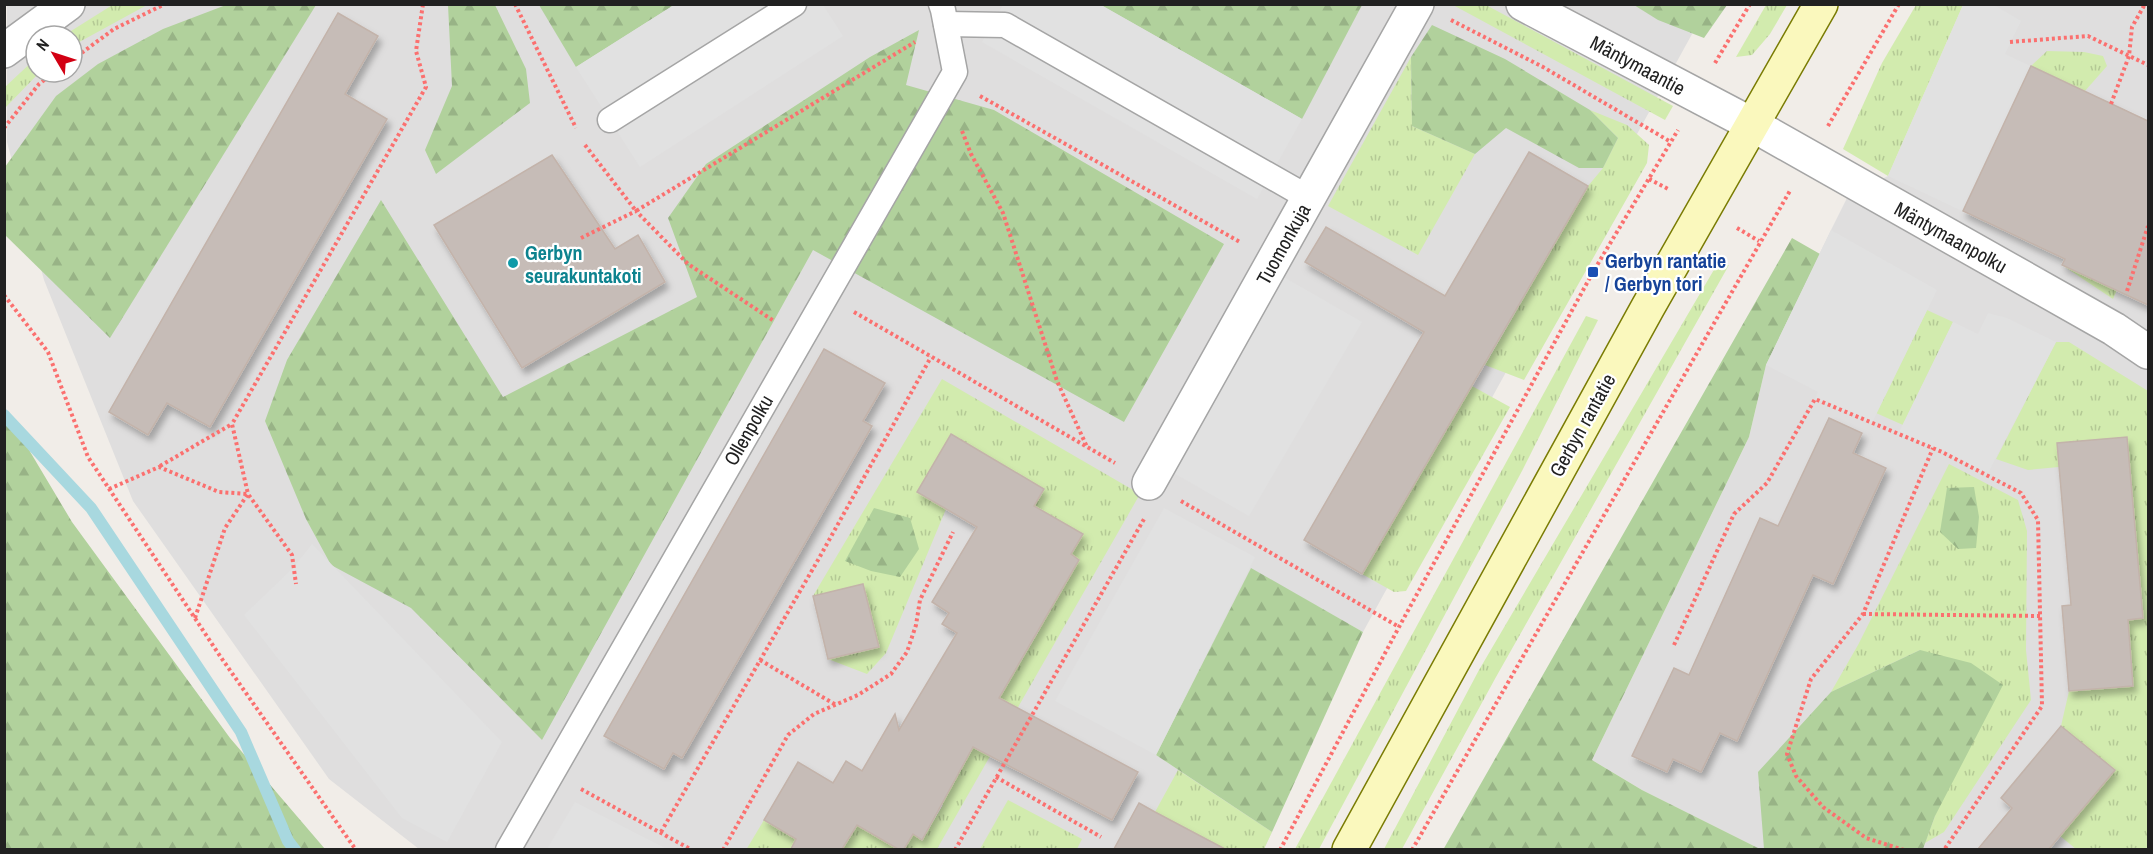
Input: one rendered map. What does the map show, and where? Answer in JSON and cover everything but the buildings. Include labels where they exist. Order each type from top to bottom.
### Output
[{"type":"main road","name":"Gerbyn rantatie","points":[[1349,849],[1642,318],[1821,4]]},
{"type":"street","points":[[4,51],[68,4]]},
{"type":"street","name":"Mäntymaantie","points":[[1522,4],[1753,125]]},
{"type":"street","name":"Tuomonkuja","points":[[1155,486],[1309,198],[1429,10]]},
{"type":"street","name":"Mäntymaanpolku","points":[[1753,125],[2115,329],[2148,352]]},
{"type":"lane","points":[[610,120],[794,4]]},
{"type":"lane","points":[[951,79],[955,72],[943,14],[1005,25],[1309,198]]},
{"type":"lane","name":"Ollenpolku","points":[[508,849],[951,79]]},
{"type":"path","points":[[84,51],[114,29],[165,4]]},
{"type":"path","points":[[109,489],[159,467],[232,424],[426,87],[416,51],[423,4]]},
{"type":"path","points":[[515,4],[587,150],[636,211],[688,264],[801,339]]},
{"type":"path","points":[[1280,849],[1593,272],[1750,4]]},
{"type":"path","points":[[1412,849],[1760,241],[1899,4]]},
{"type":"path","points":[[2111,104],[2129,56],[2132,27],[2145,4]]},
{"type":"path","points":[[1429,10],[1543,67],[1671,142]]},
{"type":"path","points":[[581,238],[636,211],[943,14]]},
{"type":"path","points":[[2010,42],[2088,36],[2148,65]]},
{"type":"path","points":[[951,79],[1245,245]]},
{"type":"path","points":[[4,128],[39,84]]},
{"type":"path","points":[[935,106],[959,125],[971,154],[1003,213],[1057,381],[1087,447]]},
{"type":"path","points":[[2115,329],[2148,226]]},
{"type":"path","points":[[4,294],[48,352],[88,457],[195,618],[356,849]]},
{"type":"path","points":[[826,296],[1399,627]]},
{"type":"path","points":[[661,832],[931,357]]},
{"type":"path","points":[[1674,645],[1734,514],[1767,483],[1815,399],[1933,448],[2020,493],[2038,520],[2042,706],[1944,849]]},
{"type":"path","points":[[232,424],[248,494],[292,555],[296,584]]},
{"type":"path","points":[[1904,849],[1866,838],[1823,807],[1796,776],[1787,754],[1811,679],[1863,614],[1933,448]]},
{"type":"path","points":[[159,467],[219,492],[248,494]]},
{"type":"path","points":[[955,849],[1155,486]]},
{"type":"path","points":[[195,618],[225,528],[248,494]]},
{"type":"path","points":[[723,849],[788,735],[814,714],[858,695],[891,674],[907,652],[916,624],[920,600],[953,532]]},
{"type":"path","points":[[1863,614],[2040,616]]},
{"type":"path","points":[[760,660],[836,705]]},
{"type":"path","points":[[551,773],[692,849]]},
{"type":"path","points":[[996,777],[1101,837]]},
{"type":"shaded area","points":[[7,5],[1708,5],[1363,632],[1251,569],[1156,755],[1272,832],[1264,849],[419,849],[329,779],[133,501],[44,280],[7,142]]},
{"type":"shaded area","points":[[674,5],[823,5],[843,36],[640,167],[576,67]]},
{"type":"shaded area","points":[[1003,5],[1101,5],[1302,119],[1257,199],[982,42]]},
{"type":"shaded area","points":[[1963,5],[2148,5],[2148,848],[1760,849],[1642,790],[1592,760],[1749,437],[1766,365],[1831,230],[1848,196],[1888,176]]},
{"type":"shaded area","points":[[1963,5],[1994,5],[2021,21],[2005,54],[2111,104],[2148,118],[2148,182],[2102,283],[2062,265],[2017,237],[1888,176]]},
{"type":"shaded area","points":[[1831,230],[1937,290],[1872,423],[1815,399],[1818,392],[1766,365]]},
{"type":"shaded area","points":[[1282,276],[1362,322],[1249,516],[1170,471]]},
{"type":"shaded area","points":[[1988,313],[2007,318],[2056,342],[1987,475],[1942,452],[1898,434],[1953,322],[1978,334]]},
{"type":"shaded area","points":[[1164,508],[1255,557],[1156,755],[1055,701]]},
{"type":"shaded area","points":[[312,544],[502,742],[447,842],[402,818],[244,615],[293,568]]},
{"type":"shaded area","points":[[575,802],[624,827],[667,849],[547,849]]},
{"type":"green space","points":[[114,4],[147,5],[84,39],[84,24],[82,24]]},
{"type":"green space","points":[[226,5],[316,5],[110,338],[5,235],[5,167],[56,96],[72,84],[84,84],[84,75],[98,64],[163,29]]},
{"type":"green space","points":[[448,5],[495,5],[526,69],[530,103],[436,174],[425,150],[452,86]]},
{"type":"green space","points":[[539,5],[674,5],[576,67]]},
{"type":"green space","points":[[1101,5],[1362,5],[1302,119]]},
{"type":"green space","points":[[1453,5],[1486,5],[1673,106],[1665,120]]},
{"type":"green space","points":[[1634,5],[1727,5],[1704,38],[1658,20]]},
{"type":"green space","points":[[1766,5],[1787,5],[1770,34],[1752,55],[1736,57]]},
{"type":"green space","points":[[1916,5],[1963,5],[1888,176],[1843,149],[1882,63]]},
{"type":"green space","points":[[1432,25],[1505,59],[1590,110],[1618,138],[1603,168],[1579,168],[1506,128],[1475,154],[1412,126],[1411,57]]},
{"type":"green space","points":[[919,30],[906,85],[994,110],[1224,244],[1124,422],[813,250],[542,740],[411,608],[331,565],[306,519],[265,421],[287,360],[381,200],[503,397],[697,297],[668,218],[706,164],[870,57]]},
{"type":"green space","points":[[2047,51],[2084,52],[2103,56],[2107,66],[2085,91],[2031,66]]},
{"type":"green space","points":[[1411,57],[1412,126],[1475,154],[1418,255],[1328,206]]},
{"type":"green space","points":[[24,69],[24,84],[28,84],[5,108],[5,87]]},
{"type":"green space","points":[[1590,110],[1627,125],[1649,145],[1647,163],[1524,380],[1485,365],[1588,186],[1603,168],[1618,138]]},
{"type":"green space","points":[[2148,182],[2148,220],[2113,299],[2062,265],[2102,283]]},
{"type":"green space","points":[[1792,238],[1820,254],[1766,365],[1749,437],[1592,760],[1642,790],[1760,849],[1443,850]]},
{"type":"green space","points":[[1729,265],[1496,677],[1402,849],[1384,849],[1479,670],[1715,268]]},
{"type":"green space","points":[[1927,310],[1953,322],[1903,425],[1876,413]]},
{"type":"green space","points":[[1586,316],[1598,320],[1522,471],[1319,849],[1295,849]]},
{"type":"green space","points":[[2056,342],[2069,342],[2148,391],[2147,849],[2076,849],[2060,836],[2115,770],[2061,726],[2069,691],[2133,685],[2128,620],[2143,618],[2127,438],[2057,443],[2059,467],[2028,470],[1996,459]]},
{"type":"green space","points":[[942,379],[1140,494],[937,849],[904,849],[913,834],[922,840],[943,805],[933,799],[971,727],[1018,666],[1040,629],[1032,624],[1079,560],[1071,554],[1082,534],[1034,506],[1044,489],[951,434],[917,492],[946,509],[886,653],[867,674],[828,659],[863,651],[876,634],[863,584],[813,596]]},
{"type":"green space","points":[[1472,386],[1510,407],[1406,591],[1394,592],[1362,574]]},
{"type":"green space","points":[[4,408],[72,522],[230,738],[325,849],[5,849]]},
{"type":"green space","points":[[1949,464],[2018,500],[2027,531],[2026,650],[2031,700],[1944,832],[1925,843],[1935,816],[1920,650],[1831,692],[1858,645]]},
{"type":"green space","points":[[1974,487],[1979,517],[1976,548],[1958,549],[1940,532],[1947,488]]},
{"type":"green space","points":[[874,508],[910,518],[919,549],[900,577],[871,571],[845,561]]},
{"type":"green space","points":[[1251,568],[1363,632],[1272,832],[1156,755]]},
{"type":"green space","points":[[1920,650],[1971,663],[2003,685],[1935,816],[1923,849],[1764,849],[1758,772],[1831,692]]},
{"type":"green space","points":[[1178,770],[1272,832],[1264,849],[1212,849],[1215,844],[1155,812]]},
{"type":"green space","points":[[1008,800],[1082,839],[1077,849],[980,849]]},
{"type":"green space","points":[[764,820],[796,839],[792,849],[746,850]]},
{"type":"green space","points":[[857,825],[898,849],[842,850]]},
{"type":"waterway","points":[[4,415],[91,508],[241,732],[288,841],[295,850]]},
{"type":"place","name":"Gerbyn seurakuntakoti","points":[[513,263]]},
{"type":"place","name":"Gerbyn rantatie / Gerbyn tori","points":[[1593,272]]}]
